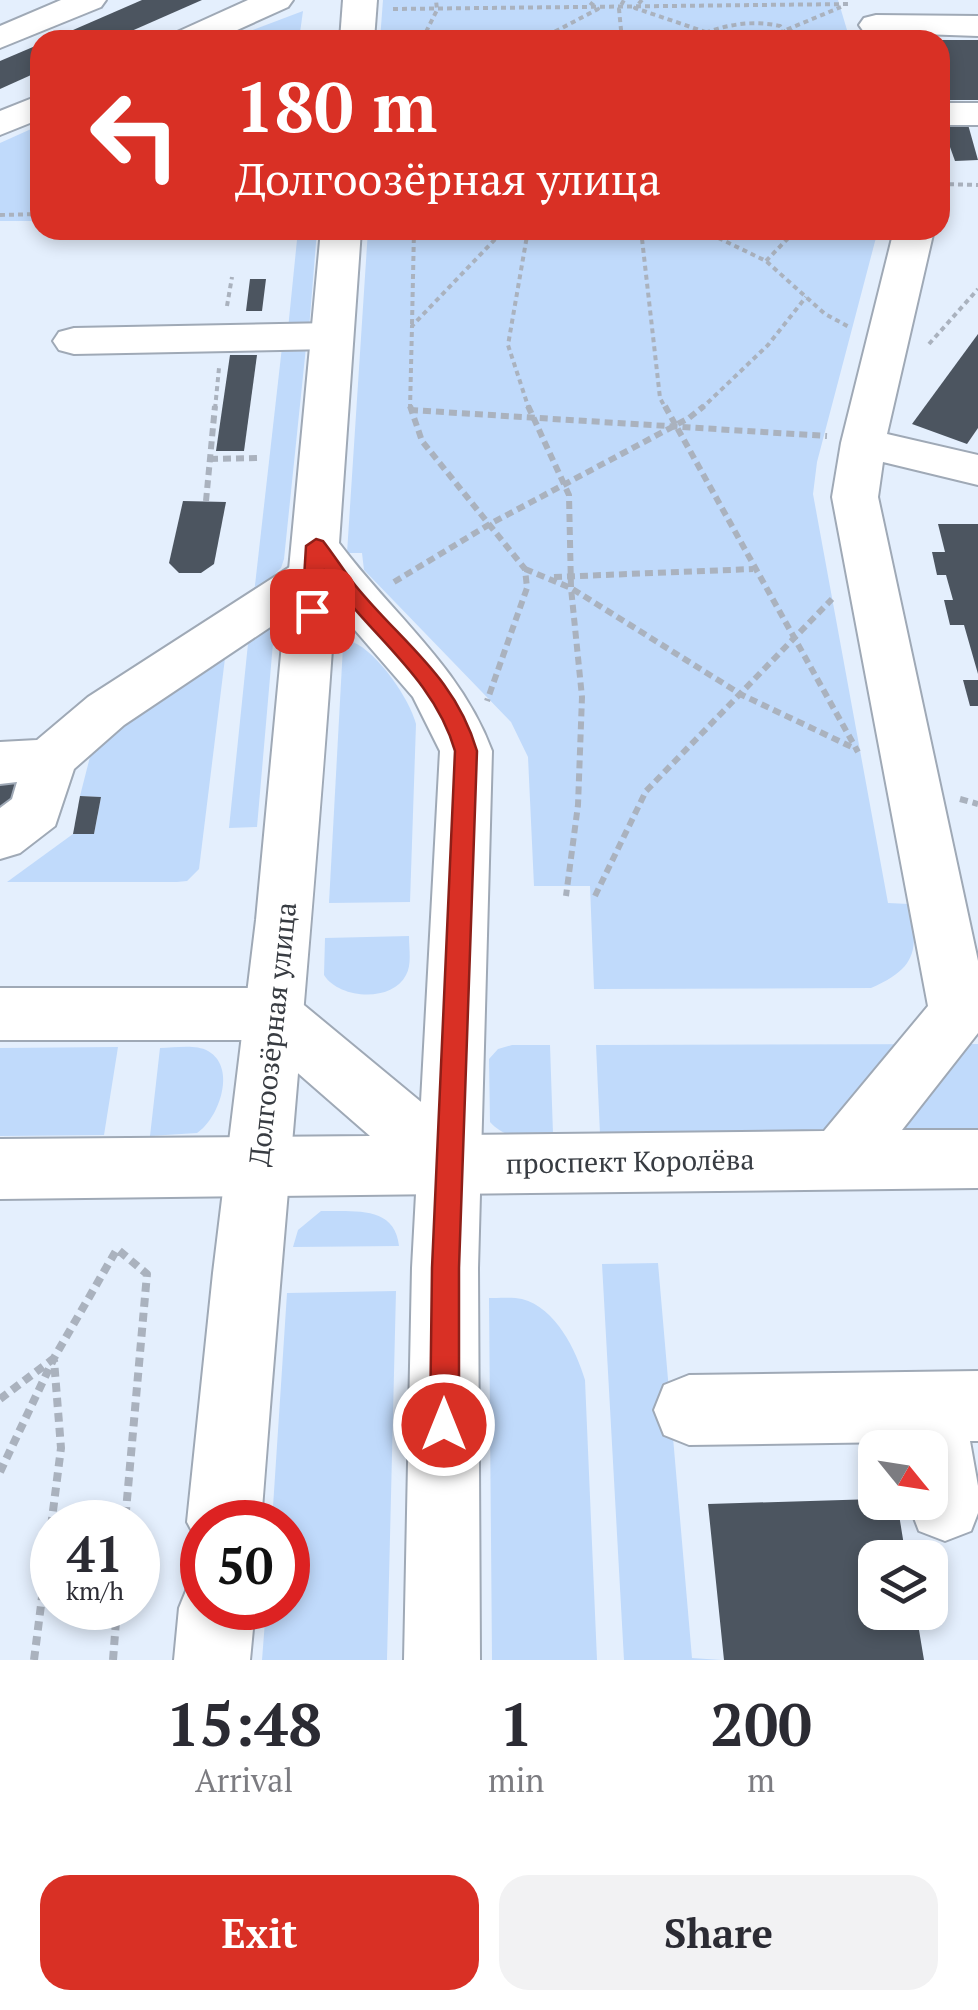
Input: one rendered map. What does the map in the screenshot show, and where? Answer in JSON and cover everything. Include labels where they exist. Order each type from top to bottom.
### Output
[{"type":"street","points":[[0,38],[89,0]]},
{"type":"street","points":[[209,30],[276,0]]},
{"type":"street","points":[[363,30],[374,5]]},
{"type":"street","points":[[862,14],[978,26]]},
{"type":"street","points":[[0,124],[30,110]]},
{"type":"street","points":[[950,114],[978,114]]},
{"type":"street","name":"Долгоозёрная улица","points":[[226,1500],[272,1014],[285,920],[340,240]]},
{"type":"street","points":[[840,1159],[969,1012],[860,530],[848,439],[911,240]]},
{"type":"street","points":[[74,341],[332,336]]},
{"type":"street","points":[[848,439],[978,470]]},
{"type":"street","points":[[0,837],[36,811],[25,761],[106,712],[316,559],[438,687],[456,717],[466,751],[449,1164],[442,1660]]},
{"type":"street","points":[[0,1014],[272,1014],[449,1164]]},
{"type":"street","name":"проспект Королёва","points":[[0,1168],[978,1159]]},
{"type":"street","points":[[689,1410],[953,1406],[948,1461]]},
{"type":"street","points":[[212,1660],[215,1630]]},
{"type":"path","points":[[427,30],[436,0]]},
{"type":"path","points":[[587,0],[598,9]]},
{"type":"path","points":[[609,0],[620,9]]},
{"type":"path","points":[[621,30],[620,9],[624,0]]},
{"type":"path","points":[[635,8],[642,0]]},
{"type":"path","points":[[374,5],[436,10],[635,8],[862,14]]},
{"type":"path","points":[[635,8],[698,30]]},
{"type":"path","points":[[557,30],[598,9]]},
{"type":"path","points":[[716,30],[762,22],[788,30],[862,14]]},
{"type":"path","points":[[950,184],[978,184]]},
{"type":"path","points":[[0,215],[30,214]]},
{"type":"path","points":[[414,240],[410,410],[422,441],[525,569],[527,588],[485,706]]},
{"type":"path","points":[[412,326],[494,240]]},
{"type":"path","points":[[526,240],[508,345],[531,416],[569,495],[570,588],[582,697],[578,805],[566,896]]},
{"type":"path","points":[[642,240],[660,398],[793,642],[866,766]]},
{"type":"path","points":[[723,240],[766,261],[825,314],[860,333]]},
{"type":"path","points":[[766,261],[786,240]]},
{"type":"path","points":[[206,501],[232,277]]},
{"type":"path","points":[[926,348],[978,289]]},
{"type":"path","points":[[392,583],[563,484],[675,428],[714,400],[781,334],[806,298]]},
{"type":"path","points":[[410,410],[848,439]]},
{"type":"path","points":[[210,459],[258,458]]},
{"type":"path","points":[[550,577],[753,568]]},
{"type":"path","points":[[525,569],[570,588],[742,695],[857,750]]},
{"type":"path","points":[[595,896],[646,791],[837,593]]},
{"type":"path","points":[[958,798],[978,804]]},
{"type":"path","points":[[0,1472],[54,1358],[116,1249],[147,1274],[127,1500]]},
{"type":"path","points":[[0,1399],[54,1358]]},
{"type":"path","points":[[34,1660],[61,1448],[54,1358]]},
{"type":"path","points":[[112,1660],[115,1630]]},
{"type":"shaded area","points":[[383,0],[838,0],[847,30],[381,30]]},
{"type":"shaded area","points":[[303,11],[300,30],[253,30]]},
{"type":"shaded area","points":[[30,130],[30,221],[0,221],[0,143]]},
{"type":"shaded area","points":[[297,240],[316,240],[309,329],[288,329]]},
{"type":"shaded area","points":[[367,240],[875,240],[817,462],[813,494],[888,903],[909,904],[914,946],[906,965],[871,988],[594,989],[590,886],[534,886],[528,757],[511,722],[364,570],[362,553],[347,553]]},
{"type":"shaded area","points":[[282,347],[306,347],[284,559],[281,568],[254,594]]},
{"type":"shaded area","points":[[275,620],[257,827],[229,828],[249,634]]},
{"type":"shaded area","points":[[353,642],[391,677],[416,724],[410,902],[329,903],[343,646]]},
{"type":"shaded area","points":[[226,650],[199,869],[187,881],[177,882],[7,882],[73,834],[94,834],[101,797],[80,796],[92,749],[105,731]]},
{"type":"shaded area","points":[[409,936],[408,971],[389,990],[378,994],[353,993],[331,983],[324,975],[325,938]]},
{"type":"shaded area","points":[[978,1044],[978,1131],[600,1134],[596,1045]]},
{"type":"shaded area","points":[[550,1045],[553,1134],[512,1135],[490,1122],[489,1059],[498,1049]]},
{"type":"shaded area","points":[[118,1047],[104,1135],[0,1136],[0,1048]]},
{"type":"shaded area","points":[[160,1048],[203,1049],[217,1059],[222,1069],[218,1106],[197,1133],[150,1136]]},
{"type":"shaded area","points":[[321,1211],[381,1217],[390,1223],[399,1246],[293,1247],[298,1230]]},
{"type":"shaded area","points":[[658,1263],[692,1658],[721,1660],[624,1660],[602,1264]]},
{"type":"shaded area","points":[[396,1291],[387,1660],[262,1660],[264,1630],[310,1630],[310,1500],[273,1500],[287,1293]]},
{"type":"shaded area","points":[[489,1298],[522,1299],[545,1311],[570,1344],[585,1380],[597,1660],[492,1660]]},
{"type":"building","points":[[142,0],[202,0],[134,30],[73,30]]},
{"type":"building","points":[[950,40],[978,40],[978,100],[950,100]]},
{"type":"building","points":[[30,48],[30,76],[0,89],[0,61]]},
{"type":"building","points":[[967,121],[978,160],[955,161],[950,147],[950,122]]},
{"type":"building","points":[[250,279],[266,279],[262,311],[246,311]]},
{"type":"building","points":[[978,334],[978,428],[967,444],[912,424]]},
{"type":"building","points":[[230,355],[257,355],[244,451],[216,451]]},
{"type":"building","points":[[183,501],[226,502],[214,564],[201,573],[179,573],[169,563]]},
{"type":"building","points":[[938,524],[978,524],[978,674],[964,625],[950,625],[944,600],[953,600],[946,575],[937,575],[932,552],[945,552]]},
{"type":"building","points":[[963,680],[978,680],[978,706],[970,706]]},
{"type":"building","points":[[34,781],[0,807],[0,782]]},
{"type":"building","points":[[80,796],[101,797],[94,834],[73,834]]},
{"type":"building","points":[[858,1500],[858,1520],[900,1520],[903,1540],[858,1540],[858,1630],[919,1630],[924,1660],[724,1660],[708,1504]]},
{"type":"route","points":[[312,611],[316,546],[348,590],[438,687],[456,717],[466,751],[446,1268],[444,1425]]}]
